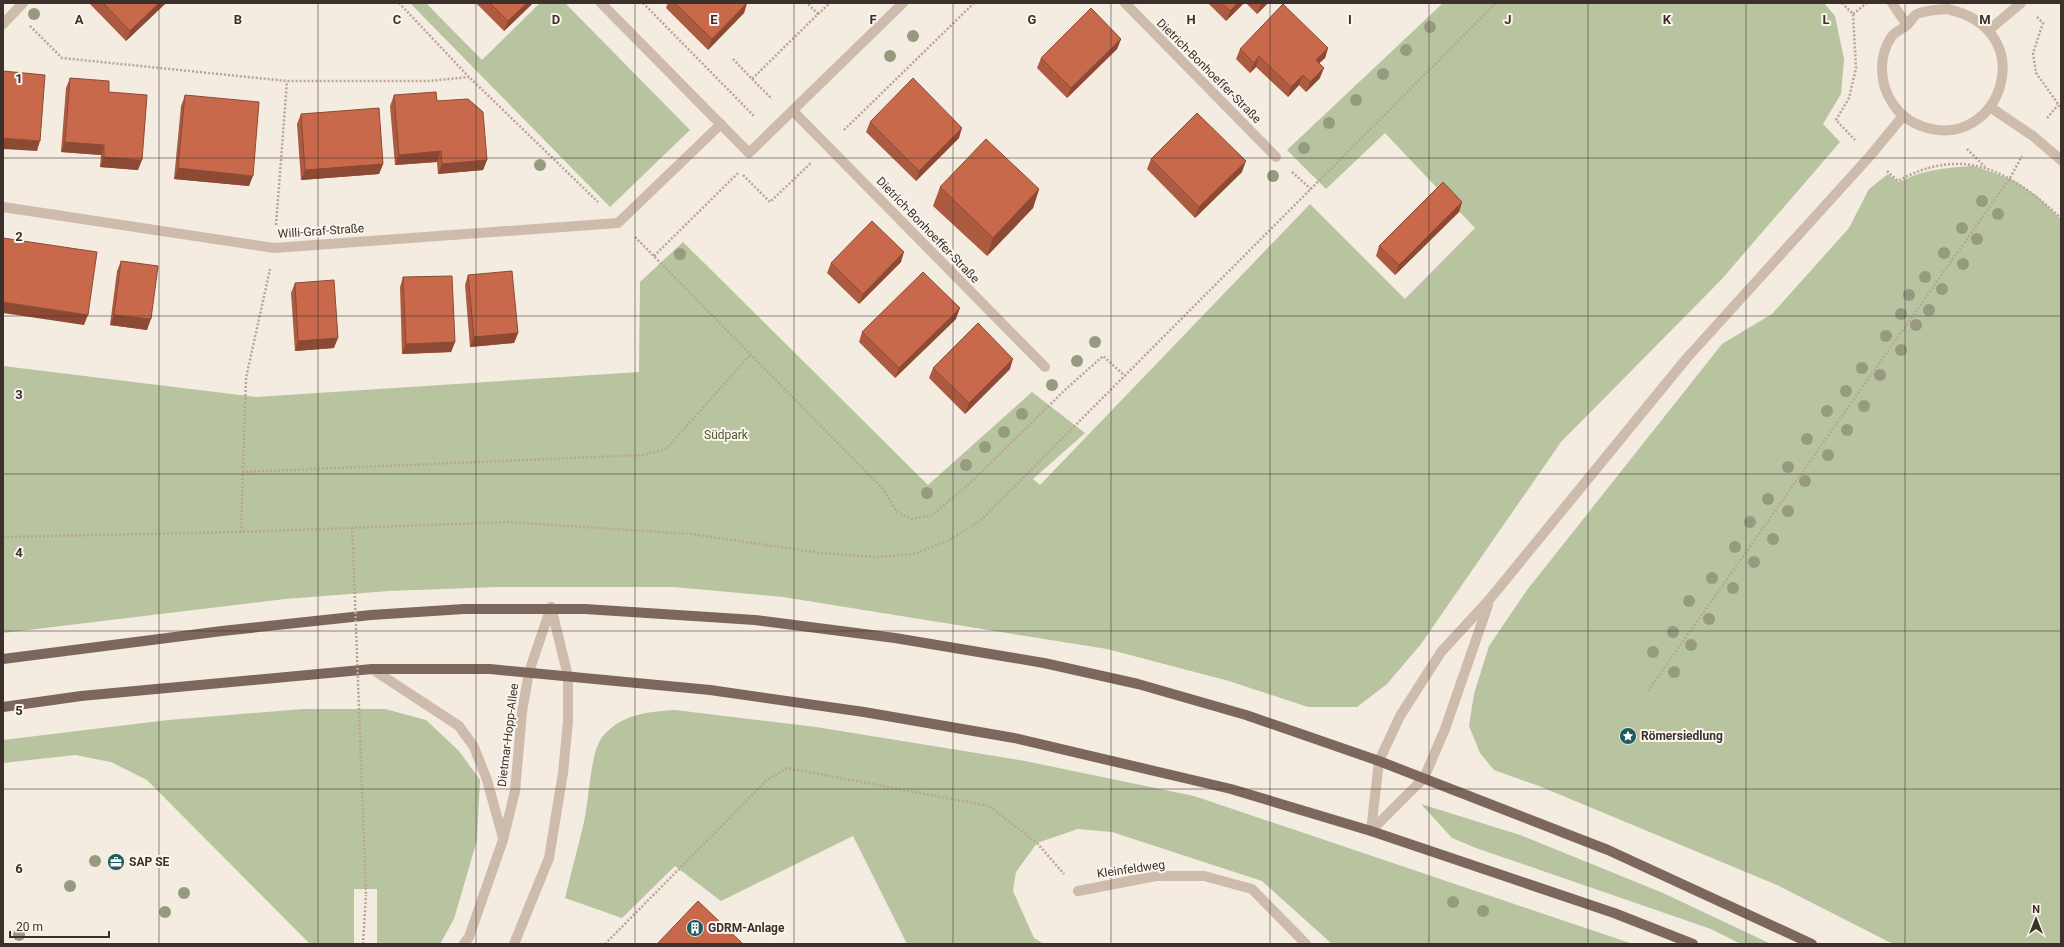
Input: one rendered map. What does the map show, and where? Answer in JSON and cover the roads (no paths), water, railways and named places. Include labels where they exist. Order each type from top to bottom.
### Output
[{"type":"main road","points":[[3,659],[222,630],[371,615],[464,609],[551,608],[755,620],[895,638],[1044,664],[1138,684],[1246,714],[1379,761],[1608,850],[1812,944]]},
{"type":"main road","points":[[3,707],[82,696],[372,669],[468,668],[529,672],[710,690],[864,712],[1014,738],[1231,789],[1371,831],[1614,913],[1693,944]]},
{"type":"street","points":[[3,24],[23,3]]},
{"type":"street","points":[[601,3],[749,153],[903,3]]},
{"type":"street","name":"Dietrich-Bonhoeffer-Straße","points":[[1125,3],[1276,157]]},
{"type":"street","points":[[1892,3],[1907,25]]},
{"type":"street","points":[[1989,30],[2021,3]]},
{"type":"street","points":[[1947,9],[1970,16],[1989,30],[2001,54],[2003,68],[2002,82],[1998,95],[1990,107],[1979,118],[1964,126],[1949,130],[1932,130],[1917,125],[1903,116],[1893,104],[1886,91],[1882,77],[1882,62],[1886,47],[1893,34],[1907,25],[1916,14],[1932,10],[1947,9]]},
{"type":"street","points":[[1990,107],[2034,136],[2061,160]]},
{"type":"street","name":"Dietrich-Bonhoeffer-Straße","points":[[790,113],[1045,367]]},
{"type":"street","points":[[1371,831],[1379,761],[1400,716],[1441,652],[1490,600],[1686,359],[1870,156],[1903,116]]},
{"type":"street","name":"Willi-Graf-Straße","points":[[3,207],[274,248],[618,223],[721,124]]},
{"type":"street","points":[[1371,831],[1424,778],[1445,729],[1490,600]]},
{"type":"street","points":[[514,944],[549,858],[563,773],[568,721],[568,676],[551,608]]},
{"type":"street","name":"Dietmar-Hopp-Allee","points":[[464,944],[469,937],[503,840],[515,791],[522,712],[529,672],[551,608]]},
{"type":"street","points":[[372,669],[459,726],[474,747],[486,780],[503,840]]},
{"type":"street","name":"Kleinfeldweg","points":[[1078,891],[1156,876],[1204,876],[1252,889],[1306,944]]},
{"type":"place","name":"Römersiedlung","points":[[1628,736]]},
{"type":"place","name":"SAP SE","points":[[116,862]]},
{"type":"place","name":"GDRM-Anlage","points":[[695,928]]},
{"type":"park label","name":"Südpark","points":[[726,435]]}]
